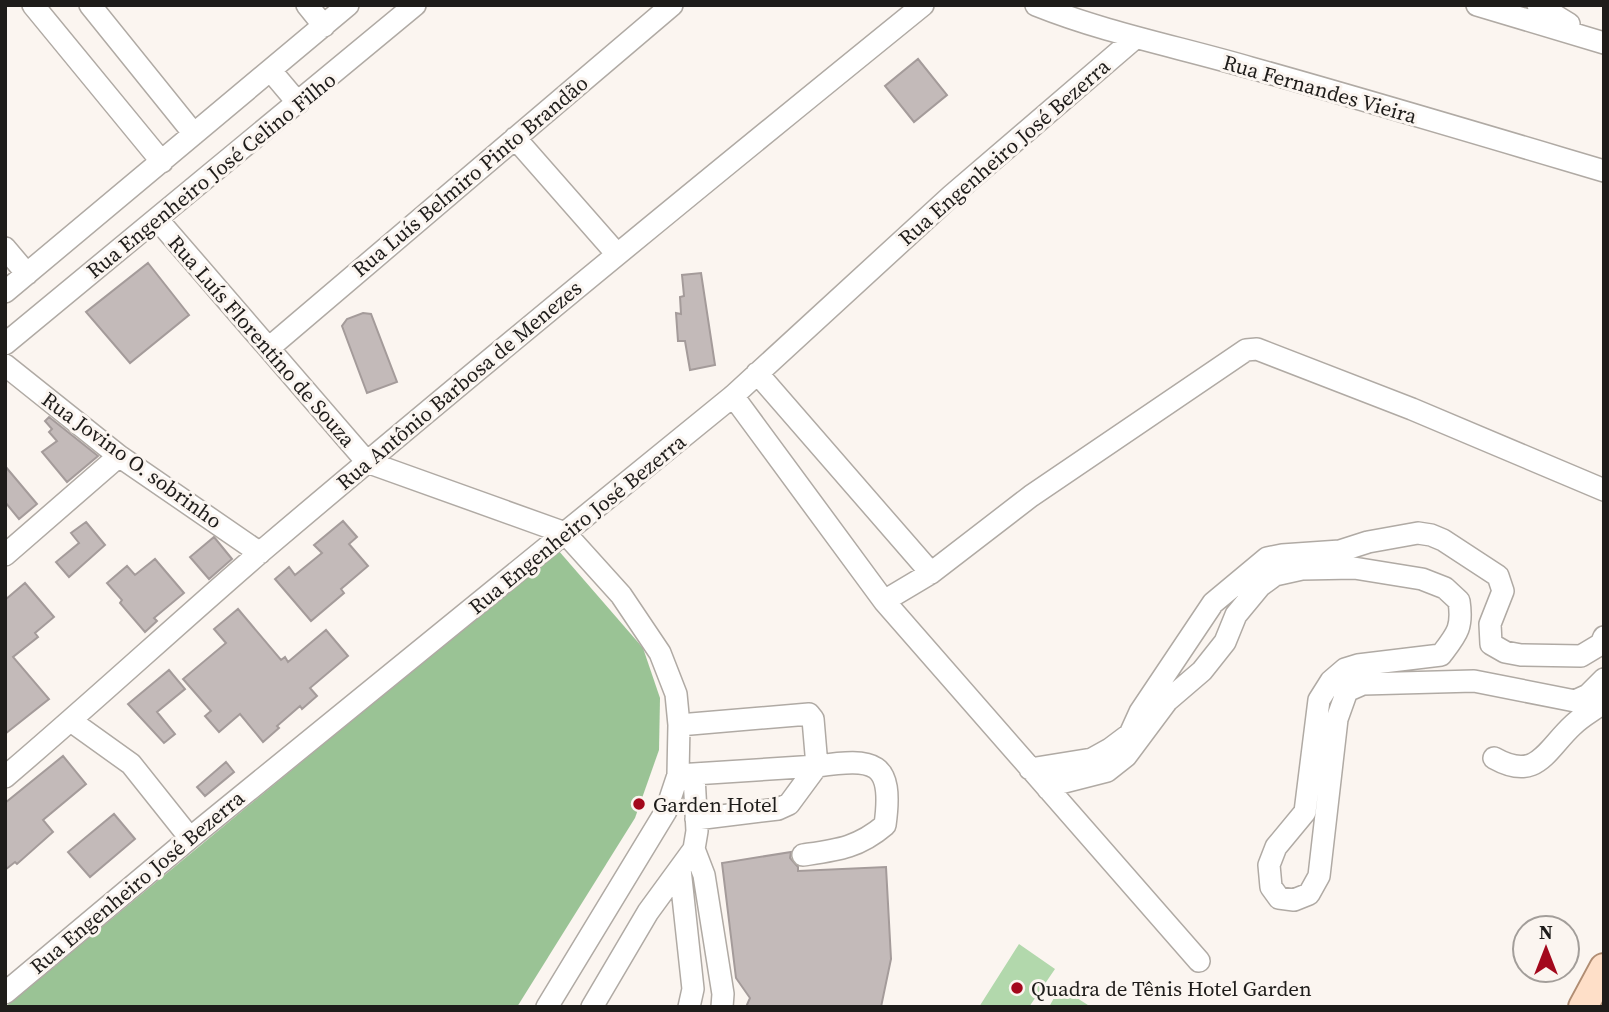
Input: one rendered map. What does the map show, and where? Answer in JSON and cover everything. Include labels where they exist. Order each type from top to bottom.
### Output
[{"type":"main road","points":[[1583,1007],[1604,968]]},
{"type":"street","points":[[33,5],[162,162]]},
{"type":"street","points":[[90,5],[194,134]]},
{"type":"street","points":[[307,5],[324,26]]},
{"type":"street","name":"Rua Engenheiro José Celino Filho","points":[[5,292],[348,5]]},
{"type":"street","name":"Rua Engenheiro José Celino Filho","points":[[5,344],[415,5]]},
{"type":"street","name":"Rua Luís Belmiro Pinto Brandão","points":[[270,347],[672,5]]},
{"type":"street","name":"Rua Antônio Barbosa de Menezes","points":[[5,777],[367,462],[616,253],[923,5]]},
{"type":"street","name":"Rua Fernandes Vieira","points":[[1036,5],[1134,39],[1247,67],[1604,171]]},
{"type":"street","points":[[1477,5],[1601,42]]},
{"type":"street","points":[[1538,5],[1601,42]]},
{"type":"street","name":"Rua Engenheiro José Bezerra","points":[[5,993],[190,838],[733,396],[951,196],[1134,39]]},
{"type":"street","points":[[271,71],[298,103]]},
{"type":"street","points":[[515,138],[616,253]]},
{"type":"street","name":"Rua Luís Florentino de Souza","points":[[157,219],[367,462],[565,533]]},
{"type":"street","points":[[5,248],[27,274]]},
{"type":"street","points":[[884,601],[931,573],[1031,496],[1246,350],[1257,349],[1412,409],[1604,490]]},
{"type":"street","name":"Rua Jovino O. sobrinho","points":[[5,365],[119,456],[260,553]]},
{"type":"street","points":[[758,373],[931,573]]},
{"type":"street","points":[[733,396],[884,601],[1199,961]]},
{"type":"street","points":[[5,555],[119,456]]},
{"type":"street","points":[[565,533],[621,595],[660,653],[676,694],[686,775],[708,898],[723,1007]]},
{"type":"street","points":[[1030,769],[1092,759],[1110,750],[1130,734],[1140,712],[1213,603],[1249,571],[1275,556],[1339,551],[1368,542],[1418,533],[1431,535],[1498,576],[1503,591],[1490,624],[1490,644],[1506,652],[1521,655],[1581,656],[1601,643],[1604,637]]},
{"type":"street","points":[[1048,789],[1060,783],[1107,771],[1126,756],[1167,701],[1202,671],[1226,642],[1236,615],[1259,586],[1275,575],[1302,569],[1354,568],[1422,579],[1445,588],[1459,601],[1462,619],[1455,637],[1441,655],[1358,665],[1345,669],[1331,681],[1319,701],[1305,812],[1276,847],[1269,865],[1271,887],[1279,898],[1294,900],[1310,894],[1319,876],[1337,719],[1348,691],[1363,684],[1474,681],[1576,701],[1588,695],[1604,679]]},
{"type":"street","points":[[1494,758],[1511,768],[1533,765],[1575,722],[1604,702]]},
{"type":"street","points":[[592,1007],[648,912],[680,869],[696,833],[789,804],[817,766],[813,719],[809,714],[680,725]]},
{"type":"street","points":[[71,721],[131,764],[190,838]]},
{"type":"street","points":[[686,775],[848,762],[867,763],[879,768],[886,780],[888,805],[885,825],[870,839],[850,848],[803,855]]},
{"type":"street","points":[[547,1007],[686,775]]},
{"type":"street","points":[[666,811],[677,812],[687,818],[696,833]]},
{"type":"street","points":[[680,869],[693,989],[689,1007]]},
{"type":"green space","points":[[558,550],[643,648],[660,698],[659,750],[635,818],[517,1007],[5,1007]]},
{"type":"green space","name":"Quadra de Tênis Hotel Garden","points":[[1019,944],[1055,969],[1029,1007],[979,1007]]},
{"type":"green space","name":"Quadra de Tênis Hotel Garden","points":[[1060,987],[1091,1007],[1049,1007]]},
{"type":"building","points":[[918,59],[947,95],[914,122],[885,86]]},
{"type":"building","points":[[148,263],[189,315],[130,363],[86,312]]},
{"type":"building","points":[[701,273],[715,365],[690,370],[685,341],[678,341],[676,313],[681,314],[680,297],[684,296],[682,275]]},
{"type":"building","points":[[363,313],[371,314],[397,382],[367,393],[342,326],[347,319]]},
{"type":"building","points":[[49,417],[98,456],[67,482],[42,452],[57,441],[49,432],[52,429],[45,421]]},
{"type":"building","points":[[5,466],[37,504],[19,519],[5,502]]},
{"type":"building","points":[[343,521],[357,537],[349,544],[368,566],[341,589],[344,593],[311,621],[275,579],[289,567],[295,575],[322,553],[314,545]]},
{"type":"building","points":[[86,522],[105,545],[69,577],[56,562],[79,543],[71,533]]},
{"type":"building","points":[[214,537],[232,559],[209,579],[190,557]]},
{"type":"building","points":[[155,559],[184,593],[154,618],[157,621],[145,632],[107,583],[127,566],[135,575]]},
{"type":"building","points":[[25,583],[54,617],[35,633],[38,637],[13,657],[49,699],[5,734],[5,600]]},
{"type":"building","points":[[238,609],[281,660],[285,657],[288,662],[326,630],[348,656],[310,688],[317,696],[302,709],[300,706],[263,742],[240,714],[219,732],[205,716],[211,711],[183,679],[226,643],[214,629]]},
{"type":"building","points":[[169,670],[185,689],[157,712],[175,734],[164,743],[128,704]]},
{"type":"building","points":[[63,756],[86,784],[43,820],[53,832],[17,864],[15,862],[5,870],[5,803]]},
{"type":"building","points":[[226,762],[234,772],[205,796],[197,787]]},
{"type":"building","points":[[114,814],[135,839],[90,877],[68,852]]},
{"type":"building","points":[[791,852],[790,858],[798,871],[886,867],[891,959],[881,1007],[746,1007],[750,998],[736,978],[722,863]]},
{"type":"place","name":"Garden Hotel","points":[[639,804]]},
{"type":"place","name":"Quadra de Tênis Hotel Garden","points":[[1017,988]]}]
